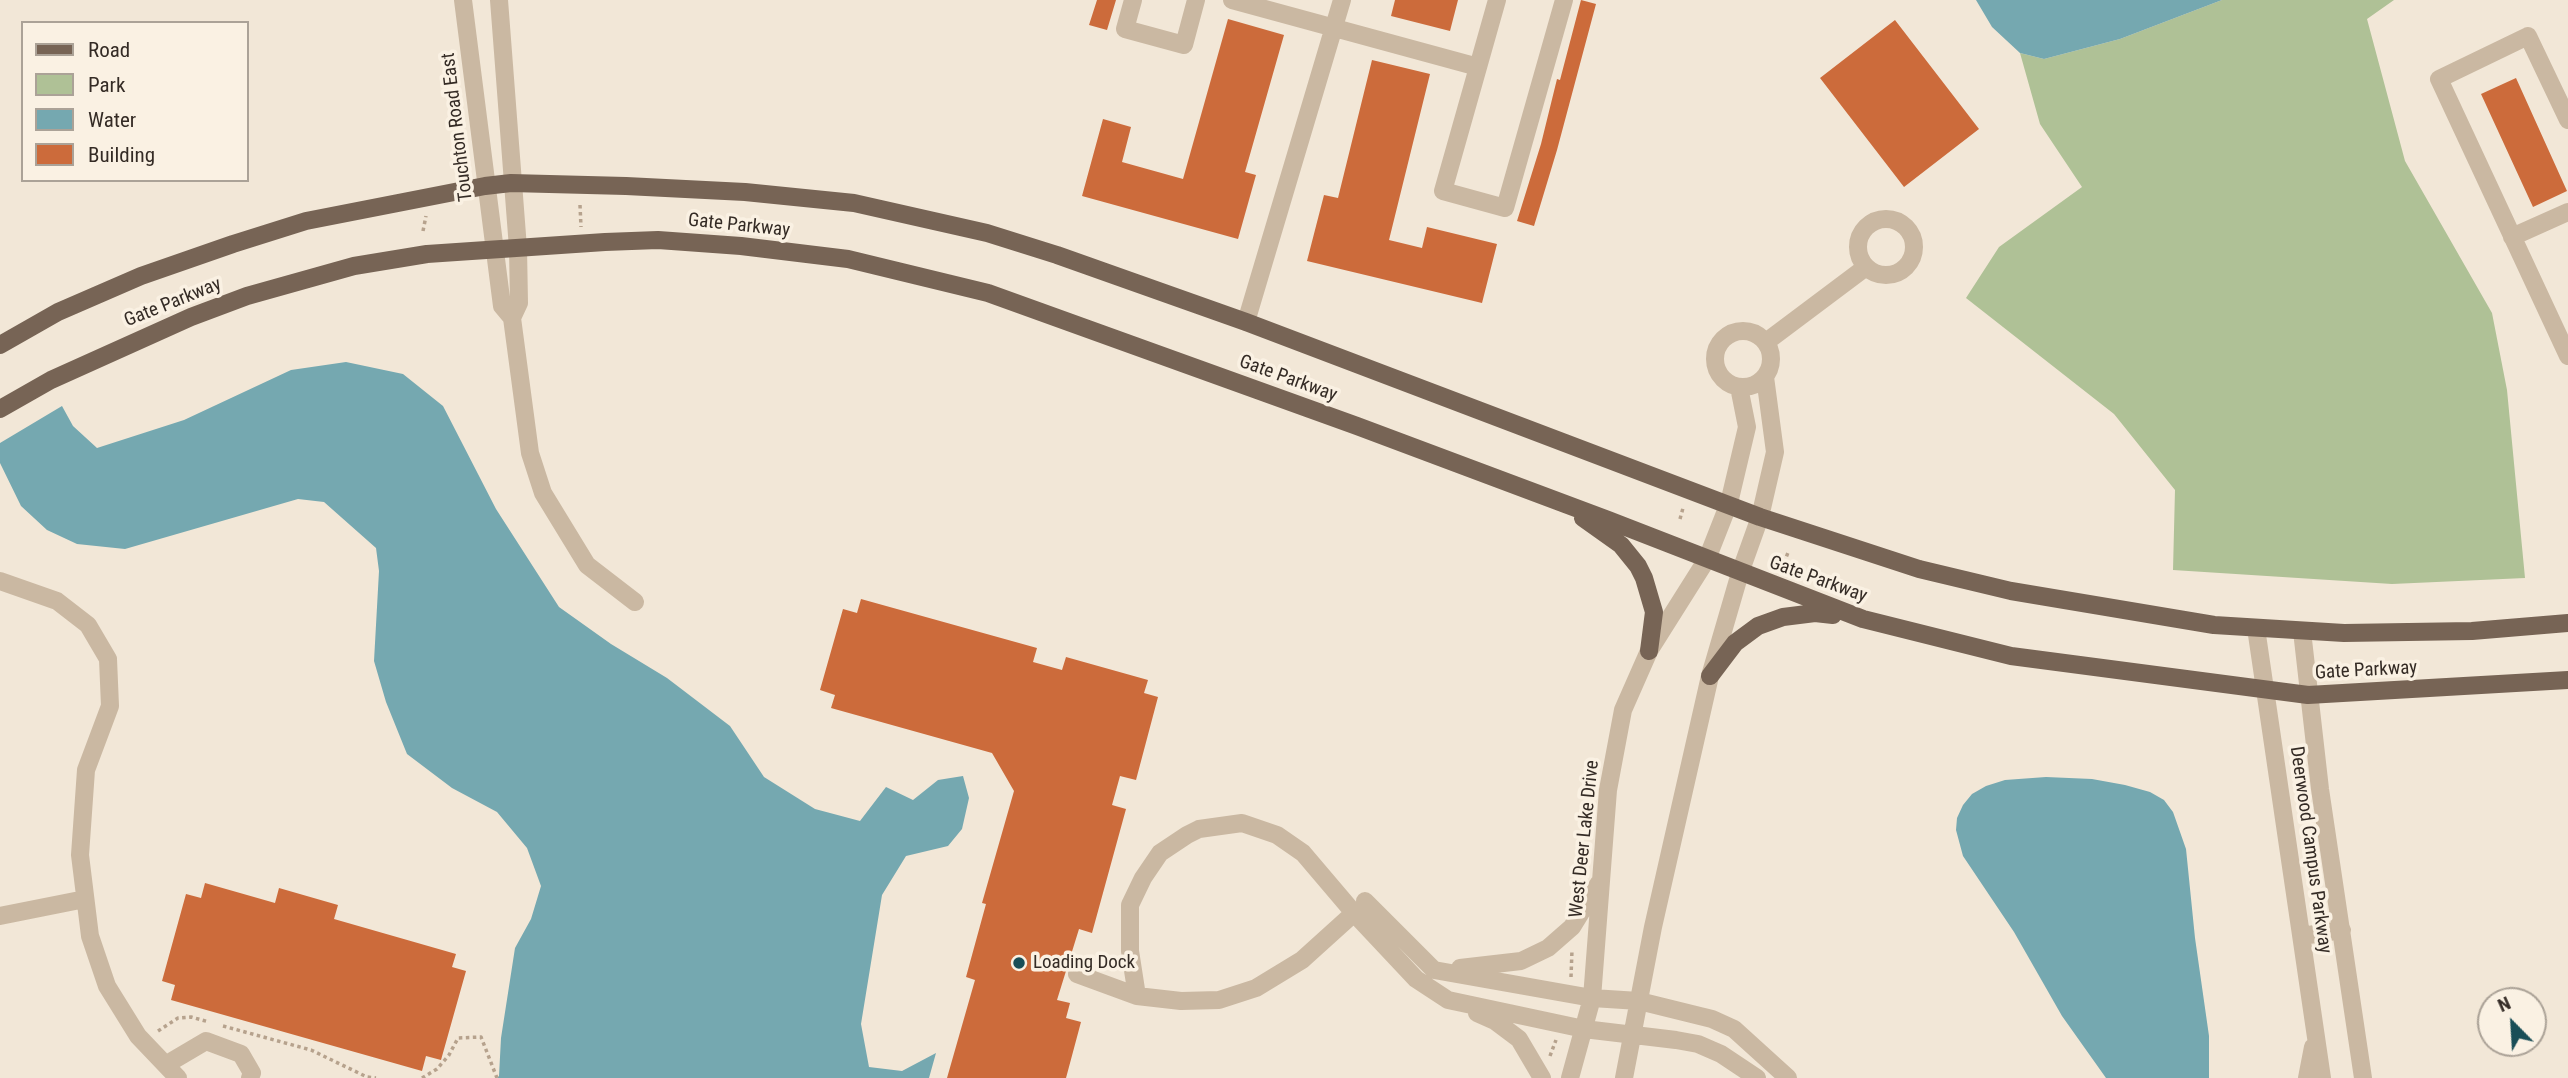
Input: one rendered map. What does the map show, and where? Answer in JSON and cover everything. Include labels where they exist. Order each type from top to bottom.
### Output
[{"type":"main road","name":"Gate Parkway","points":[[0,345],[58,312],[141,276],[233,244],[306,221],[485,186],[512,183],[745,192],[853,203],[987,233],[1246,322],[1760,517],[1920,569],[2011,591],[2214,625],[2302,631],[2472,631],[2568,623]]},
{"type":"main road","name":"Gate Parkway","points":[[0,409],[51,380],[247,296],[354,266],[426,254],[658,240],[848,259],[988,293],[1357,426],[1863,620],[2011,656],[2308,695],[2568,680]]},
{"type":"main road","points":[[1563,503],[1621,545],[1638,566],[1647,585],[1654,612],[1648,651]]},
{"type":"main road","points":[[1710,676],[1735,643],[1767,622],[1815,613],[1863,620]]},
{"type":"street","name":"Touchton Road East","points":[[463,0],[502,306],[512,318]]},
{"type":"street","points":[[499,0],[518,248],[519,303],[512,318],[528,442],[543,493],[587,565],[635,602]]},
{"type":"street","points":[[1133,0],[1125,29],[1184,45],[1196,0]]},
{"type":"street","points":[[1232,0],[1478,67]]},
{"type":"street","points":[[1246,322],[1342,0]]},
{"type":"street","points":[[1497,0],[1443,191],[1505,208],[1564,0]]},
{"type":"street","points":[[2568,120],[2528,36],[2439,79],[2568,356]]},
{"type":"street","points":[[2512,237],[2568,212]]},
{"type":"street","points":[[1766,342],[1866,267]]},
{"type":"street","points":[[1624,1078],[1653,927],[1710,676],[1740,573],[1760,517],[1775,452],[1765,377],[1772,360],[1766,342],[1760,335],[1742,330],[1733,332],[1719,344],[1715,353],[1717,371],[1723,378],[1739,387],[1757,383],[1765,377]]},
{"type":"street","name":"West Deer Lake Drive","points":[[1570,1078],[1592,998],[1608,790],[1623,710],[1648,651],[1707,559],[1729,503],[1747,428],[1739,387]]},
{"type":"street","points":[[0,581],[57,601],[88,625],[108,659],[110,706],[86,771],[80,855],[90,936],[107,986],[138,1036],[172,1071],[206,1041],[242,1054],[252,1073],[250,1078]]},
{"type":"street","name":"Deerwood Campus Parkway","points":[[2256,628],[2322,1078]]},
{"type":"street","name":"Deerwood Campus Parkway","points":[[2302,631],[2308,695],[2363,1078]]},
{"type":"street","points":[[1137,996],[1130,951],[1130,905],[1143,878],[1160,853],[1199,830],[1242,823],[1277,835],[1303,853],[1360,907],[1434,970],[1592,998],[1639,1001],[1689,1013],[1734,1028],[1783,1076]]},
{"type":"street","points":[[1434,970],[1521,961],[1548,948],[1572,927],[1601,880]]},
{"type":"street","points":[[0,916],[85,899]]},
{"type":"street","points":[[1077,974],[1137,996],[1181,1001],[1219,1000],[1256,988],[1302,960],[1360,907]]},
{"type":"street","points":[[1360,907],[1416,979],[1448,1000],[1495,1021],[1519,1039],[1544,1073]]},
{"type":"street","points":[[2302,936],[2342,930]]},
{"type":"street","points":[[1448,1000],[1584,1029],[1698,1044],[1721,1054],[1757,1078]]},
{"type":"street","points":[[2306,1078],[2316,1034]]},
{"type":"path","points":[[580,205],[582,228]]},
{"type":"path","points":[[423,232],[425,211]]},
{"type":"path","points":[[1680,519],[1685,503]]},
{"type":"path","points":[[1784,563],[1789,550]]},
{"type":"path","points":[[1571,986],[1572,947]]},
{"type":"path","points":[[153,1035],[178,1018],[191,1017],[312,1050],[367,1077],[376,1078]]},
{"type":"path","points":[[1544,1073],[1560,1031]]},
{"type":"path","points":[[422,1078],[437,1069],[458,1038],[481,1037],[497,1078]]},
{"type":"green space","points":[[2222,0],[2394,0],[2367,19],[2405,161],[2492,313],[2507,390],[2525,578],[2392,584],[2173,570],[2175,490],[2114,414],[1966,298],[1999,247],[2082,187],[2040,124],[2020,53],[2044,59],[2120,39]]},
{"type":"water","points":[[1976,0],[2222,0],[2120,39],[2044,59],[2020,53],[1992,27]]},
{"type":"water","points":[[346,362],[403,374],[443,406],[496,509],[559,607],[611,644],[667,678],[730,726],[764,777],[815,809],[860,821],[886,787],[913,800],[938,780],[963,776],[969,798],[962,829],[948,846],[906,856],[882,895],[861,1024],[869,1067],[902,1071],[936,1053],[929,1078],[497,1078],[515,948],[531,919],[541,886],[527,848],[497,812],[452,788],[407,754],[386,702],[374,661],[379,571],[376,548],[324,502],[298,499],[125,549],[77,544],[47,530],[21,506],[0,463],[0,443],[62,406],[73,426],[97,448],[184,420],[291,370]]},
{"type":"water","points":[[2046,777],[2092,779],[2125,785],[2150,792],[2164,800],[2173,812],[2186,849],[2209,1036],[2209,1078],[2106,1078],[2062,1016],[2014,932],[1963,856],[1956,830],[1957,818],[1972,794],[2005,780]]},
{"type":"building","points":[[1097,0],[1116,0],[1107,30],[1089,25]]},
{"type":"building","points":[[1395,0],[1458,0],[1450,31],[1391,16]]},
{"type":"building","points":[[1581,0],[1596,4],[1534,226],[1517,221]]},
{"type":"building","points":[[1228,19],[1284,35],[1245,172],[1256,175],[1238,239],[1082,196],[1103,119],[1131,127],[1122,162],[1183,179]]},
{"type":"building","points":[[1895,20],[1979,129],[1904,187],[1820,78]]},
{"type":"building","points":[[1372,60],[1430,74],[1389,240],[1422,248],[1427,227],[1497,244],[1482,303],[1307,261],[1324,195],[1338,198]]},
{"type":"building","points":[[2516,78],[2567,191],[2533,207],[2481,94]]},
{"type":"building","points":[[861,599],[1037,648],[1033,662],[1062,670],[1066,657],[1148,680],[1144,693],[1158,697],[1136,780],[1120,776],[1112,805],[1126,809],[1092,933],[1079,929],[1057,1000],[1070,1003],[1066,1018],[1081,1022],[1066,1078],[947,1078],[975,980],[966,977],[986,904],[982,903],[1014,791],[992,753],[831,708],[835,695],[820,690],[843,609],[857,613]]},
{"type":"building","points":[[205,883],[275,903],[279,888],[338,905],[334,919],[456,954],[452,967],[466,971],[441,1060],[426,1056],[422,1071],[171,1000],[175,985],[162,981],[186,894],[201,898]]},
{"type":"place","name":"Loading Dock","points":[[1019,963]]}]
